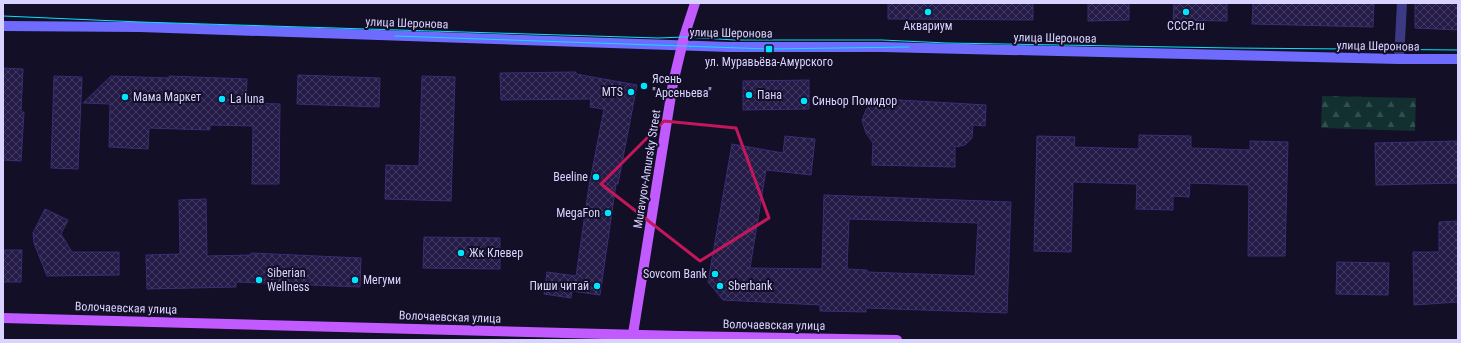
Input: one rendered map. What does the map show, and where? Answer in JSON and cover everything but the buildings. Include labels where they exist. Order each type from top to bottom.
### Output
[{"type":"main road","name":"Muravyov-Amursky Street","points":[[632,337],[673,83],[684,37],[695,3]]},
{"type":"main road","name":"улица Шеронова","points":[[3,26],[140,27],[734,47],[882,47],[1399,59],[1458,59]]},
{"type":"main road","name":"Волочаевская улица","points":[[3,318],[632,337],[897,340]]},
{"type":"street","points":[[1399,59],[1402,3]]},
{"type":"highlighted area","points":[[664,121],[736,128],[769,218],[700,261],[601,184]]},
{"type":"green space","points":[[1322,96],[1416,98],[1415,131],[1321,128]]},
{"type":"tram line","points":[[3,16],[140,22],[658,38],[684,37],[735,40],[882,40],[947,43],[1232,48],[1458,50]]},
{"type":"tram line","points":[[395,36],[769,49],[909,47]]},
{"type":"place","name":"Аквариум","points":[[928,12]]},
{"type":"place","name":"СССР.ru","points":[[1186,12]]},
{"type":"place","name":"ул. Муравьёва-Амурского","points":[[769,49]]},
{"type":"place","name":"Ясень \"Арсеньева\"","points":[[644,86]]},
{"type":"place","name":"MTS","points":[[631,92]]},
{"type":"place","name":"Пана","points":[[749,95]]},
{"type":"place","name":"Мама Маркет","points":[[125,97]]},
{"type":"place","name":"La luna","points":[[222,99]]},
{"type":"place","name":"Синьор Помидор","points":[[804,101]]},
{"type":"place","name":"Beeline","points":[[596,177]]},
{"type":"place","name":"MegaFon","points":[[608,213]]},
{"type":"place","name":"Жк Клевер","points":[[461,253]]},
{"type":"place","name":"Sovcom Bank","points":[[715,274]]},
{"type":"place","name":"Siberian Wellness","points":[[259,280]]},
{"type":"place","name":"Мегуми","points":[[355,280]]},
{"type":"place","name":"Пиши читай","points":[[597,286]]},
{"type":"place","name":"Sberbank","points":[[720,286]]}]
